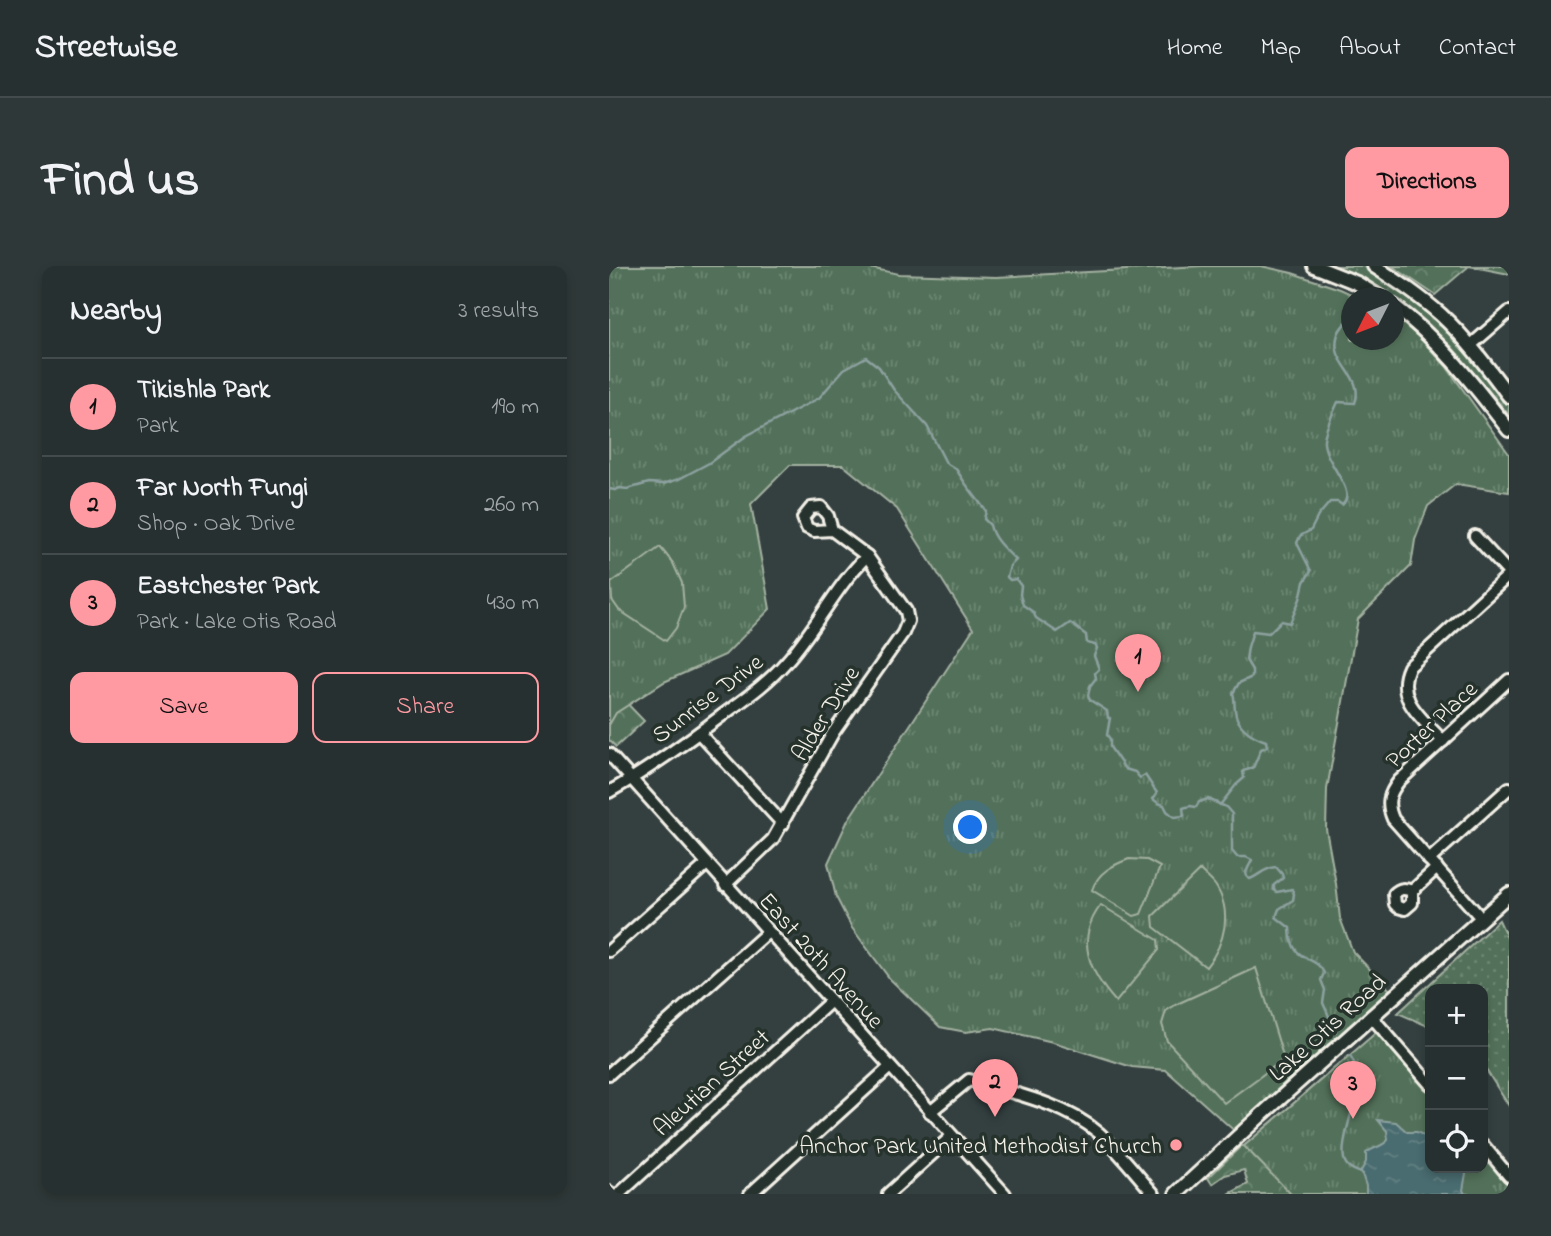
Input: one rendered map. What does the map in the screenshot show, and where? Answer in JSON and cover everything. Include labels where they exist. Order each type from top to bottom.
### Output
[{"type":"main road","points":[[1314,266],[1362,287]]},
{"type":"main road","points":[[1374,266],[1443,316],[1471,346],[1509,396]]},
{"type":"main road","points":[[1404,314],[1441,347],[1509,430]]},
{"type":"main road","name":"Lake Otis Road","points":[[1176,1194],[1509,894]]},
{"type":"street","points":[[1471,346],[1509,312]]},
{"type":"street","points":[[832,530],[867,555]]},
{"type":"street","points":[[1443,741],[1410,705],[1405,694],[1405,675],[1409,667],[1509,574],[1475,536]]},
{"type":"street","name":"Sunrise Drive","points":[[609,792],[699,733],[769,681],[788,661],[853,569],[867,555]]},
{"type":"street","name":"Alder Drive","points":[[725,885],[773,839],[833,733],[903,633],[908,621],[907,611],[867,555]]},
{"type":"street","name":"Porter Place","points":[[1433,864],[1393,818],[1388,803],[1392,790],[1509,680]]},
{"type":"street","points":[[699,733],[783,824]]},
{"type":"street","name":"East 20th Avenue","points":[[609,754],[1005,1194]]},
{"type":"street","points":[[1412,891],[1433,864],[1509,788]]},
{"type":"street","points":[[609,951],[707,864]]},
{"type":"street","points":[[1433,864],[1481,918]]},
{"type":"street","points":[[609,1074],[768,932]]},
{"type":"street","name":"Aleutian Street","points":[[619,1194],[831,1002]]},
{"type":"street","points":[[1371,1016],[1425,1078]]},
{"type":"street","points":[[750,1194],[890,1067]]},
{"type":"street","points":[[930,1112],[969,1080],[1035,1100],[1078,1119],[1099,1133],[1154,1194]]},
{"type":"street","points":[[888,1194],[952,1136]]},
{"type":"street","points":[[1488,1151],[1509,1175]]},
{"type":"green space","points":[[609,266],[860,266],[899,274],[996,277],[1202,266],[1261,266],[1341,289],[1341,350],[1404,350],[1404,324],[1446,366],[1509,454],[1509,492],[1456,484],[1428,506],[1415,540],[1411,566],[1358,619],[1327,789],[1326,829],[1340,918],[1353,952],[1392,992],[1239,1135],[1166,1070],[1132,1067],[1053,1042],[993,1028],[966,1032],[940,1027],[890,979],[852,928],[836,897],[828,863],[848,820],[973,629],[897,509],[843,465],[790,465],[751,504],[770,609],[725,655],[664,682],[616,713],[609,725]]},
{"type":"green space","points":[[1331,266],[1363,266],[1377,272],[1397,287],[1377,287]]},
{"type":"green space","points":[[1392,266],[1469,266],[1435,295]]},
{"type":"green space","points":[[1469,266],[1509,266],[1509,274]]},
{"type":"green space","points":[[1404,292],[1442,320],[1509,399],[1509,415],[1451,346],[1404,306]]},
{"type":"green space","points":[[660,547],[673,563],[682,583],[684,607],[676,628],[666,641],[619,610],[612,600],[611,583]]},
{"type":"green space","points":[[619,695],[644,721],[616,747],[609,740],[609,700]]},
{"type":"green space","points":[[1129,859],[1147,860],[1160,867],[1141,914],[1134,916],[1092,890],[1102,874]]},
{"type":"green space","points":[[1200,870],[1221,895],[1225,916],[1222,938],[1206,967],[1154,927],[1153,916]]},
{"type":"green space","points":[[1101,905],[1158,940],[1159,950],[1116,1002],[1099,980],[1089,956],[1088,931]]},
{"type":"green space","points":[[1499,920],[1509,942],[1509,1106],[1488,1073],[1488,984],[1429,984]]},
{"type":"green space","points":[[1256,968],[1284,1059],[1224,1103],[1167,1041],[1162,1024],[1166,1011],[1177,1004]]},
{"type":"green space","points":[[1425,988],[1425,1025],[1398,1013]]},
{"type":"green space","points":[[1378,1031],[1425,1087],[1425,1173],[1488,1173],[1488,1161],[1509,1186],[1509,1194],[1291,1194],[1244,1146]]},
{"type":"green space","points":[[1349,1063],[1336,1194],[1229,1194],[1248,1184],[1244,1170],[1225,1175],[1212,1184],[1208,1178],[1241,1146],[1339,1064]]},
{"type":"water","points":[[1378,1120],[1396,1122],[1407,1132],[1417,1132],[1425,1136],[1425,1173],[1466,1173],[1463,1190],[1465,1194],[1366,1194],[1361,1171],[1366,1162],[1366,1153],[1388,1140],[1387,1131]]},
{"type":"waterway","points":[[1220,805],[1244,778],[1243,771],[1253,768],[1261,749],[1267,747],[1266,741],[1241,726],[1235,710],[1233,693],[1239,683],[1252,677],[1252,670],[1246,660],[1253,631],[1269,633],[1281,621],[1290,623],[1304,582],[1311,571],[1297,543],[1300,536],[1311,530],[1330,502],[1342,505],[1346,499],[1343,484],[1328,457],[1324,439],[1338,402],[1355,403],[1357,393],[1338,353],[1336,344],[1341,329]]},
{"type":"waterway","points":[[609,489],[627,489],[649,483],[663,484],[679,479],[709,463],[746,436],[819,398],[844,369],[866,357],[879,367],[894,390],[927,426],[946,463],[956,469],[986,511],[984,519],[1000,544],[1016,560],[1010,566],[1007,577],[1010,580],[1016,579],[1021,586],[1023,605],[1057,632],[1070,623],[1086,635],[1087,643],[1097,648],[1094,656],[1099,669],[1095,673],[1096,678],[1090,686],[1088,696],[1107,711],[1110,718],[1107,735],[1110,747],[1125,769],[1135,772],[1140,778],[1145,775],[1157,793],[1153,799],[1164,805],[1174,817],[1184,816],[1183,808],[1196,807],[1199,802],[1208,799],[1226,807],[1232,814],[1232,851],[1237,857],[1252,860],[1246,872],[1247,877],[1250,879],[1276,867],[1282,874],[1283,878],[1274,885],[1274,890],[1277,892],[1292,889],[1294,894],[1293,900],[1279,909],[1276,917],[1290,928],[1294,948],[1324,973],[1321,980],[1325,990],[1323,1003],[1336,1032]]},
{"type":"waterway","points":[[1350,1055],[1358,1080],[1343,1154],[1348,1166],[1363,1174]]},
{"type":"place","name":"Tikishla Park","points":[[1138,692]]},
{"type":"place","name":"Far North Fungi","points":[[995,1117]]},
{"type":"place","name":"Eastchester Park","points":[[1353,1119]]},
{"type":"place","name":"Anchor Park United Methodist Church","points":[[1176,1145]]}]
